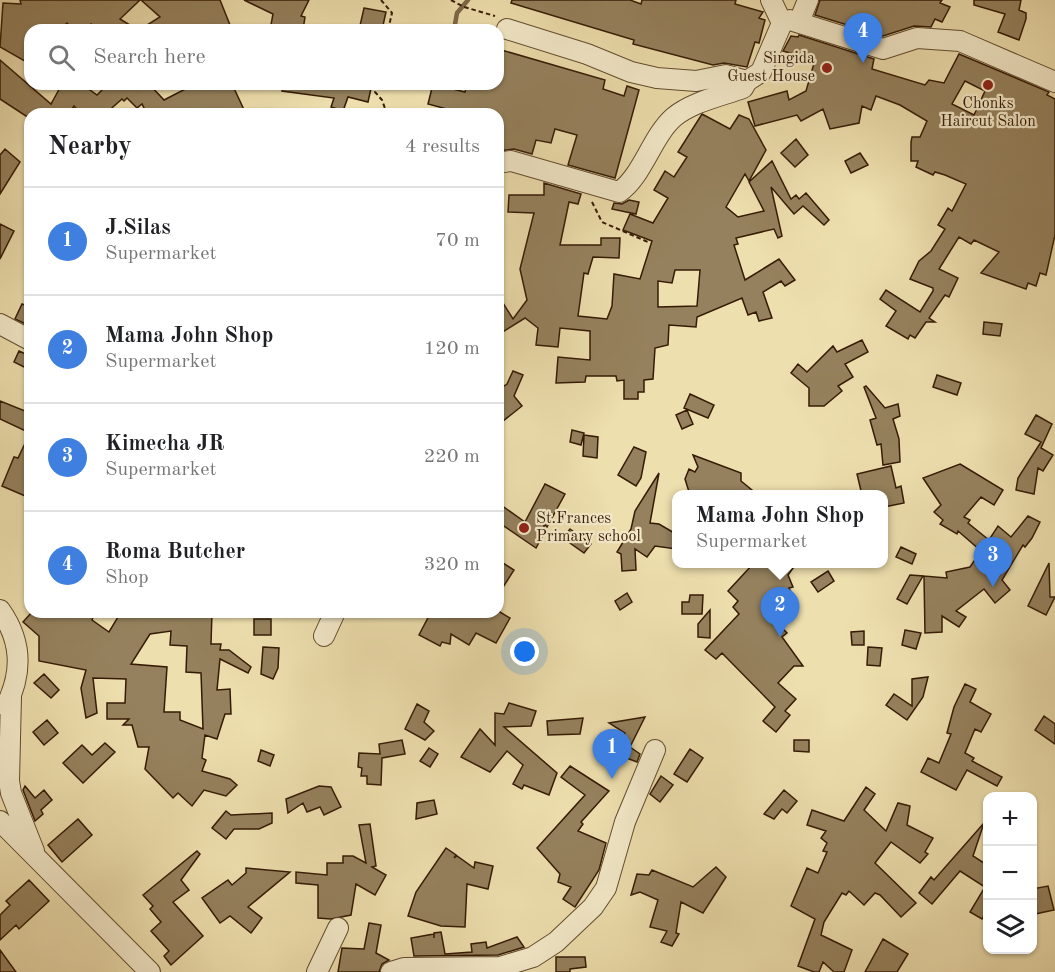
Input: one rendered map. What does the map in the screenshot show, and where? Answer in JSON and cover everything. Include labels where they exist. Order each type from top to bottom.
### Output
[{"type":"street","points":[[771,0],[791,23],[883,49],[916,38],[960,41],[1055,82]]},
{"type":"street","points":[[504,162],[511,161],[613,192],[624,188],[674,117],[698,104],[743,88],[747,81],[756,77],[808,0]]},
{"type":"street","points":[[507,29],[649,76],[696,81],[726,75],[747,81]]},
{"type":"street","points":[[0,324],[24,337]]},
{"type":"street","points":[[0,610],[16,636],[18,654],[11,696],[9,760],[11,793],[39,862]]},
{"type":"street","points":[[324,636],[332,618]]},
{"type":"street","points":[[0,716],[11,696]]},
{"type":"street","points":[[391,972],[404,968],[500,970],[544,951],[603,895],[632,803],[655,750]]},
{"type":"street","points":[[0,822],[150,972]]},
{"type":"street","points":[[316,972],[338,928]]},
{"type":"path","points":[[381,0],[392,13],[389,24]]},
{"type":"path","points":[[451,0],[464,7],[497,17],[503,24]]},
{"type":"path","points":[[504,25],[507,29]]},
{"type":"path","points":[[375,90],[385,108]]},
{"type":"path","points":[[590,184],[593,208],[602,222],[648,242]]},
{"type":"building","points":[[20,0],[140,0],[120,19],[128,24],[24,24],[24,61],[0,47],[3,3],[21,4]]},
{"type":"building","points":[[141,0],[220,0],[230,24],[149,24],[160,17]]},
{"type":"building","points":[[244,0],[309,0],[301,16],[305,17],[304,24],[271,24],[273,14]]},
{"type":"building","points":[[512,0],[630,0],[641,4],[642,0],[736,0],[735,4],[763,12],[759,18],[765,20],[759,43],[755,42],[747,67],[724,63],[713,65],[633,44],[634,40],[511,3]]},
{"type":"building","points":[[820,0],[942,0],[940,3],[950,7],[942,22],[935,19],[931,27],[914,26],[883,36],[815,15]]},
{"type":"building","points":[[974,0],[1021,0],[1019,10],[1026,13],[1026,19],[1019,40],[998,32],[1005,14],[974,5]]},
{"type":"building","points":[[364,8],[386,12],[383,24],[360,24]]},
{"type":"building","points":[[799,35],[874,59],[872,69],[925,85],[929,80],[944,83],[959,54],[1049,92],[1047,95],[1055,99],[1055,235],[1046,275],[1040,273],[1036,286],[1028,283],[1026,289],[981,273],[999,252],[974,240],[971,244],[959,237],[939,269],[958,278],[949,297],[945,295],[929,318],[935,322],[926,322],[915,338],[910,335],[908,339],[886,326],[896,311],[880,299],[886,290],[920,312],[933,291],[933,288],[910,279],[919,261],[931,251],[945,229],[938,225],[948,208],[952,211],[966,184],[935,172],[933,175],[916,167],[918,161],[911,161],[912,137],[920,137],[927,121],[900,105],[876,96],[871,110],[862,106],[859,123],[830,129],[823,109],[801,121],[797,115],[755,126],[748,102],[787,91],[789,100],[806,91],[815,60],[783,51],[791,36],[798,37]],"holes":[[[965,81],[985,91],[974,115],[952,104]]]},
{"type":"building","points":[[504,51],[605,80],[603,89],[624,96],[627,86],[639,90],[615,178],[568,165],[577,135],[555,129],[551,143],[536,140],[532,154],[514,149],[504,150],[504,108],[443,108],[428,104],[432,90],[465,92],[466,90],[504,90]]},
{"type":"building","points":[[0,60],[24,81],[24,90],[35,90],[51,104],[59,90],[90,90],[97,95],[102,90],[155,90],[164,100],[183,90],[235,90],[243,108],[144,108],[142,104],[137,108],[127,98],[124,101],[122,99],[112,108],[76,108],[74,106],[73,108],[24,108],[24,115],[0,99]]},
{"type":"building","points":[[371,90],[368,102],[348,97],[344,108],[331,107],[334,98],[282,91]]},
{"type":"building","points":[[702,114],[730,129],[739,115],[749,119],[766,150],[749,181],[745,174],[726,207],[738,217],[764,211],[749,182],[772,161],[791,199],[796,195],[799,199],[806,193],[829,220],[824,225],[803,206],[794,214],[771,187],[782,236],[778,238],[774,229],[736,238],[738,244],[734,245],[745,280],[779,259],[795,280],[785,286],[781,281],[763,292],[772,318],[759,321],[756,312],[748,315],[742,298],[697,317],[696,327],[669,325],[668,345],[655,348],[653,379],[644,380],[644,392],[638,392],[638,399],[624,399],[624,380],[617,381],[616,376],[586,376],[585,382],[556,383],[558,357],[590,360],[590,331],[560,328],[558,347],[536,345],[538,328],[525,318],[504,331],[504,305],[513,319],[527,300],[520,269],[534,213],[508,212],[509,195],[544,195],[544,183],[581,194],[578,204],[569,202],[560,245],[601,245],[601,238],[620,238],[619,258],[593,257],[588,274],[584,273],[578,316],[607,319],[612,306],[614,274],[640,279],[652,241],[623,230],[630,214],[653,223],[668,198],[654,190],[665,171],[674,177],[687,157],[678,152]],"holes":[[[675,270],[700,270],[697,306],[658,307],[658,281],[672,283]]]},
{"type":"building","points":[[796,139],[808,155],[795,167],[781,153]]},
{"type":"building","points":[[5,149],[20,162],[0,194],[0,155]]},
{"type":"building","points":[[860,153],[868,165],[851,173],[845,161]]},
{"type":"building","points":[[629,200],[639,202],[636,214],[612,209],[614,203],[622,204]]},
{"type":"building","points":[[0,224],[14,231],[0,259]]},
{"type":"building","points":[[22,304],[24,305],[24,323],[15,319]]},
{"type":"building","points":[[984,322],[1002,324],[1000,336],[983,334]]},
{"type":"building","points":[[862,340],[868,352],[845,364],[853,377],[838,386],[842,391],[824,406],[809,406],[809,388],[791,373],[798,364],[807,372],[833,346],[837,352]]},
{"type":"building","points":[[19,351],[24,353],[24,367],[14,362]]},
{"type":"building","points":[[513,371],[523,375],[514,396],[522,406],[504,420],[504,386]]},
{"type":"building","points":[[937,375],[961,383],[957,395],[933,387]]},
{"type":"building","points":[[866,386],[885,408],[898,404],[900,416],[893,419],[899,439],[900,462],[883,465],[881,444],[877,445],[870,420],[876,418],[864,387]]},
{"type":"building","points":[[690,394],[714,405],[708,418],[684,408]]},
{"type":"building","points":[[0,401],[24,411],[24,430],[0,419]]},
{"type":"building","points":[[687,410],[693,424],[682,429],[676,415]]},
{"type":"building","points":[[1036,415],[1052,424],[1041,448],[1053,455],[1043,471],[1038,468],[1034,494],[1016,490],[1018,478],[1041,442],[1025,434]]},
{"type":"building","points":[[572,430],[584,433],[581,445],[570,442]]},
{"type":"building","points":[[584,435],[598,437],[597,458],[583,456]]},
{"type":"building","points":[[24,446],[24,495],[2,486],[14,457],[18,458]]},
{"type":"building","points":[[634,447],[646,452],[641,478],[636,486],[618,475]]},
{"type":"building","points":[[693,455],[741,473],[741,481],[752,490],[688,490],[685,479],[689,469],[695,472],[698,467]]},
{"type":"building","points":[[960,464],[1003,490],[994,505],[981,497],[964,517],[970,520],[968,523],[989,540],[998,526],[1011,537],[1028,516],[1040,522],[1032,538],[1025,547],[1023,545],[1002,580],[1010,590],[995,603],[984,589],[956,611],[966,617],[959,627],[942,616],[942,632],[925,633],[924,576],[947,578],[946,572],[970,567],[981,551],[958,531],[957,534],[940,524],[943,520],[934,512],[941,505],[923,478]]},
{"type":"building","points":[[891,466],[896,488],[901,486],[904,503],[888,506],[888,490],[861,490],[857,474]]},
{"type":"building","points":[[659,473],[650,523],[659,524],[672,532],[672,548],[655,546],[647,557],[635,549],[636,570],[622,571],[621,554],[617,552],[631,529],[635,511]]},
{"type":"building","points":[[545,484],[565,494],[547,527],[544,524],[544,533],[536,548],[504,526],[504,507],[525,522]]},
{"type":"building","points":[[570,529],[591,544],[584,553],[563,538]]},
{"type":"building","points":[[901,547],[916,554],[912,564],[896,557]]},
{"type":"building","points":[[1049,563],[1050,597],[1055,597],[1046,615],[1028,606]]},
{"type":"building","points":[[504,564],[514,570],[504,586]]},
{"type":"building","points":[[749,568],[793,568],[788,575],[793,587],[789,588],[795,599],[769,615],[787,633],[782,637],[803,666],[794,666],[778,683],[796,699],[785,711],[790,715],[776,732],[763,721],[775,707],[722,653],[716,659],[705,650],[739,614],[733,607],[738,601],[728,591]]},
{"type":"building","points":[[828,571],[834,581],[818,592],[811,582]]},
{"type":"building","points":[[910,575],[923,576],[907,604],[897,599]]},
{"type":"building","points":[[627,593],[632,602],[620,610],[615,601]]},
{"type":"building","points":[[690,595],[703,595],[702,614],[682,614],[682,602],[689,602]]},
{"type":"building","points":[[710,610],[710,638],[698,637],[698,624]]},
{"type":"building","points":[[504,614],[510,618],[496,643],[476,633],[469,645],[451,634],[450,644],[442,642],[440,646],[419,635],[428,618],[504,618]]},
{"type":"building","points":[[27,618],[93,618],[92,620],[109,632],[117,618],[212,618],[211,644],[221,644],[220,650],[229,650],[251,667],[248,673],[220,659],[217,690],[230,689],[231,714],[225,714],[217,739],[205,735],[202,758],[206,760],[202,771],[230,779],[237,785],[226,796],[204,790],[192,806],[178,793],[173,798],[145,769],[149,747],[138,747],[132,725],[123,725],[129,719],[107,719],[107,703],[125,703],[126,679],[93,678],[97,713],[86,718],[81,688],[86,670],[39,661],[39,636],[23,622]],"holes":[[[171,631],[170,645],[187,646],[186,672],[201,673],[203,729],[180,720],[180,712],[164,712],[167,667],[131,664],[150,634]]]},
{"type":"building","points":[[254,619],[271,619],[271,635],[254,635]]},
{"type":"building","points":[[905,630],[921,633],[916,649],[902,645]]},
{"type":"building","points":[[864,631],[864,645],[852,645],[851,632]]},
{"type":"building","points":[[263,647],[279,648],[278,668],[273,679],[261,674]]},
{"type":"building","points":[[868,647],[882,648],[880,666],[867,665]]},
{"type":"building","points":[[44,674],[59,690],[51,698],[34,683]]},
{"type":"building","points":[[928,677],[923,697],[907,720],[886,705],[894,694],[912,706],[912,679]]},
{"type":"building","points":[[965,684],[976,689],[970,702],[991,714],[981,732],[975,729],[965,753],[974,758],[972,761],[1002,777],[997,786],[967,770],[956,790],[921,772],[928,758],[939,763],[951,734],[947,733],[954,707]]},
{"type":"building","points":[[509,703],[536,711],[531,726],[504,727],[557,773],[549,795],[524,785],[522,789],[513,784],[523,765],[507,751],[490,772],[461,757],[480,729],[495,745],[495,713],[504,714]]},
{"type":"building","points":[[417,704],[429,711],[424,722],[434,731],[425,740],[405,729]]},
{"type":"building","points":[[1044,716],[1055,724],[1055,744],[1035,730]]},
{"type":"building","points":[[645,717],[630,747],[640,754],[637,762],[624,757],[623,760],[616,757],[625,733],[609,723]]},
{"type":"building","points":[[583,718],[580,734],[548,735],[547,721]]},
{"type":"building","points":[[47,720],[58,733],[44,745],[33,732]]},
{"type":"building","points":[[402,740],[405,754],[382,758],[381,785],[367,784],[367,776],[361,776],[362,768],[358,767],[359,753],[380,754],[379,744]]},
{"type":"building","points":[[794,740],[809,740],[809,752],[794,751]]},
{"type":"building","points":[[105,743],[115,752],[83,783],[63,763],[82,745],[92,755]]},
{"type":"building","points":[[429,748],[438,754],[430,767],[420,761]]},
{"type":"building","points":[[690,749],[703,758],[687,782],[674,774]]},
{"type":"building","points":[[261,750],[274,755],[270,766],[258,761]]},
{"type":"building","points":[[570,766],[609,791],[581,822],[583,824],[578,831],[606,843],[599,870],[575,907],[563,899],[571,887],[558,882],[560,874],[537,848],[585,795],[561,777]]},
{"type":"building","points":[[661,776],[673,785],[660,802],[650,794]]},
{"type":"building","points":[[25,786],[35,798],[44,790],[52,800],[41,810],[43,814],[35,821],[23,790]]},
{"type":"building","points":[[319,786],[331,787],[341,807],[324,815],[320,807],[307,812],[303,803],[288,813],[286,799]]},
{"type":"building","points":[[866,787],[875,794],[864,810],[886,831],[898,803],[910,806],[907,825],[933,838],[925,852],[928,854],[920,863],[891,842],[875,863],[916,903],[901,917],[880,895],[875,893],[864,905],[849,891],[846,895],[842,893],[824,922],[821,935],[852,950],[844,972],[834,972],[823,962],[819,972],[814,972],[798,966],[815,919],[791,906],[807,868],[818,873],[827,852],[823,851],[827,843],[821,838],[826,831],[807,825],[812,810],[844,821]]},
{"type":"building","points":[[784,790],[797,801],[787,813],[782,809],[774,819],[764,814]]},
{"type":"building","points":[[434,800],[437,814],[416,819],[417,803]]},
{"type":"building","points":[[226,811],[231,815],[272,813],[272,823],[259,829],[234,829],[226,839],[212,828]]},
{"type":"building","points":[[78,819],[92,835],[62,862],[48,845]]},
{"type":"building","points":[[370,824],[376,866],[372,867],[386,875],[375,895],[356,884],[351,915],[331,919],[318,918],[318,885],[296,883],[296,872],[327,875],[327,863],[343,863],[343,856],[353,856],[366,863],[359,825]]},
{"type":"building","points":[[983,824],[973,856],[983,862],[983,886],[960,871],[932,904],[919,893],[931,877],[934,880]]},
{"type":"building","points":[[446,848],[456,855],[454,858],[457,856],[474,868],[475,862],[493,866],[488,889],[467,884],[465,927],[441,926],[408,916],[416,892]]},
{"type":"building","points":[[197,851],[200,854],[181,880],[189,890],[173,902],[203,936],[171,965],[164,956],[169,951],[151,931],[161,922],[150,909],[153,906],[143,895]]},
{"type":"building","points":[[716,867],[726,877],[703,913],[681,902],[676,933],[679,934],[672,946],[661,942],[667,931],[650,927],[658,900],[640,892],[631,895],[637,874],[649,875],[652,870],[693,887]]},
{"type":"building","points":[[246,868],[290,872],[248,907],[262,918],[251,933],[230,916],[220,923],[202,898],[228,880],[232,885],[246,873]]},
{"type":"building","points":[[29,880],[49,901],[19,929],[16,925],[0,940],[0,915],[10,905],[6,901]]},
{"type":"building","points":[[1048,886],[1054,910],[1037,914],[1037,888]]},
{"type":"building","points":[[983,890],[982,919],[970,912]]},
{"type":"building","points":[[369,923],[381,925],[376,953],[389,960],[382,964],[379,972],[338,972],[342,948],[364,949]]},
{"type":"building","points":[[441,932],[445,954],[472,952],[471,944],[486,942],[487,948],[517,937],[524,947],[498,955],[414,956],[411,938]]},
{"type":"building","points":[[883,939],[908,954],[897,972],[865,972]]},
{"type":"building","points":[[0,950],[16,972],[0,972]]},
{"type":"building","points":[[556,957],[585,957],[586,967],[570,969],[570,972],[556,972]]},
{"type":"waterway","points":[[455,24],[457,13],[468,0]]},
{"type":"waterway","points":[[454,90],[454,94]]},
{"type":"place","name":"Roma Butcher","points":[[863,63]]},
{"type":"place","name":"Singida Guest House","points":[[827,68]]},
{"type":"place","name":"Chonks Haircut Salon","points":[[988,85]]},
{"type":"place","name":"St.Frances Primary school","points":[[524,528]]},
{"type":"place","name":"Kimecha JR","points":[[993,587]]},
{"type":"place","name":"Mama John Shop","points":[[780,637]]},
{"type":"place","name":"J.Silas","points":[[612,779]]}]
